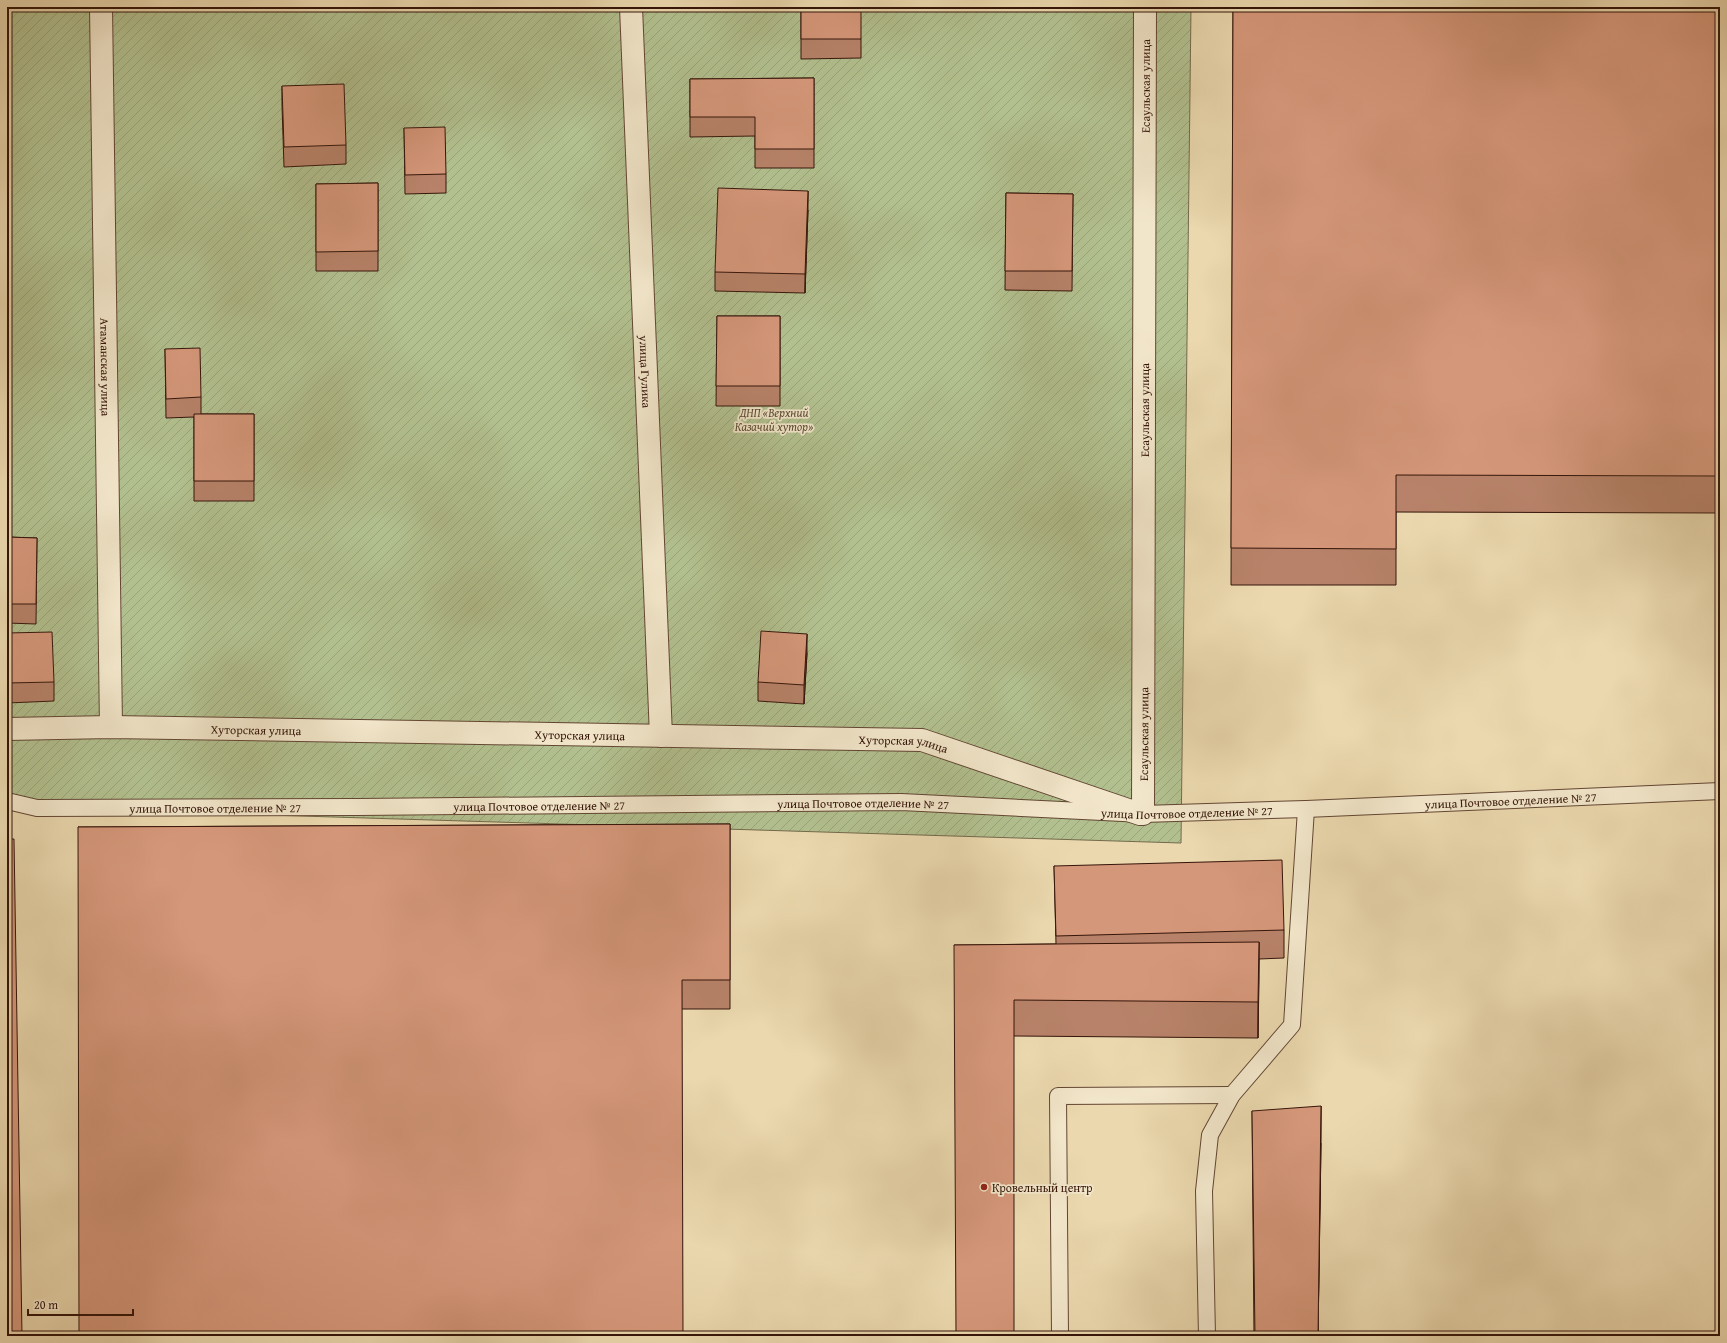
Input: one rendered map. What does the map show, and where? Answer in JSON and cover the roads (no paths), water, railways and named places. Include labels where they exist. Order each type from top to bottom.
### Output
[{"type":"street","name":"Атаманская улица","points":[[100,7],[111,727]]},
{"type":"street","name":"улица Гулика","points":[[631,7],[661,736]]},
{"type":"street","name":"Есаульская улица","points":[[1142,814],[1145,7]]},
{"type":"street","name":"Хуторская улица","points":[[7,729],[111,727],[922,740],[1142,814]]},
{"type":"lane","name":"улица Почтовое отделение № 27","points":[[7,801],[36,808],[359,807],[901,802],[1142,814],[1306,809],[1720,791]]},
{"type":"lane","points":[[1207,1336],[1204,1191],[1210,1135],[1232,1094],[1292,1025],[1306,809]]},
{"type":"lane","points":[[1060,1336],[1058,1096],[1232,1094]]},
{"type":"place","name":"Кровельный центр","points":[[984,1187]]},
{"type":"park label","name":"ДНП «Верхний Казачий хутор»","points":[[774,419]]}]
